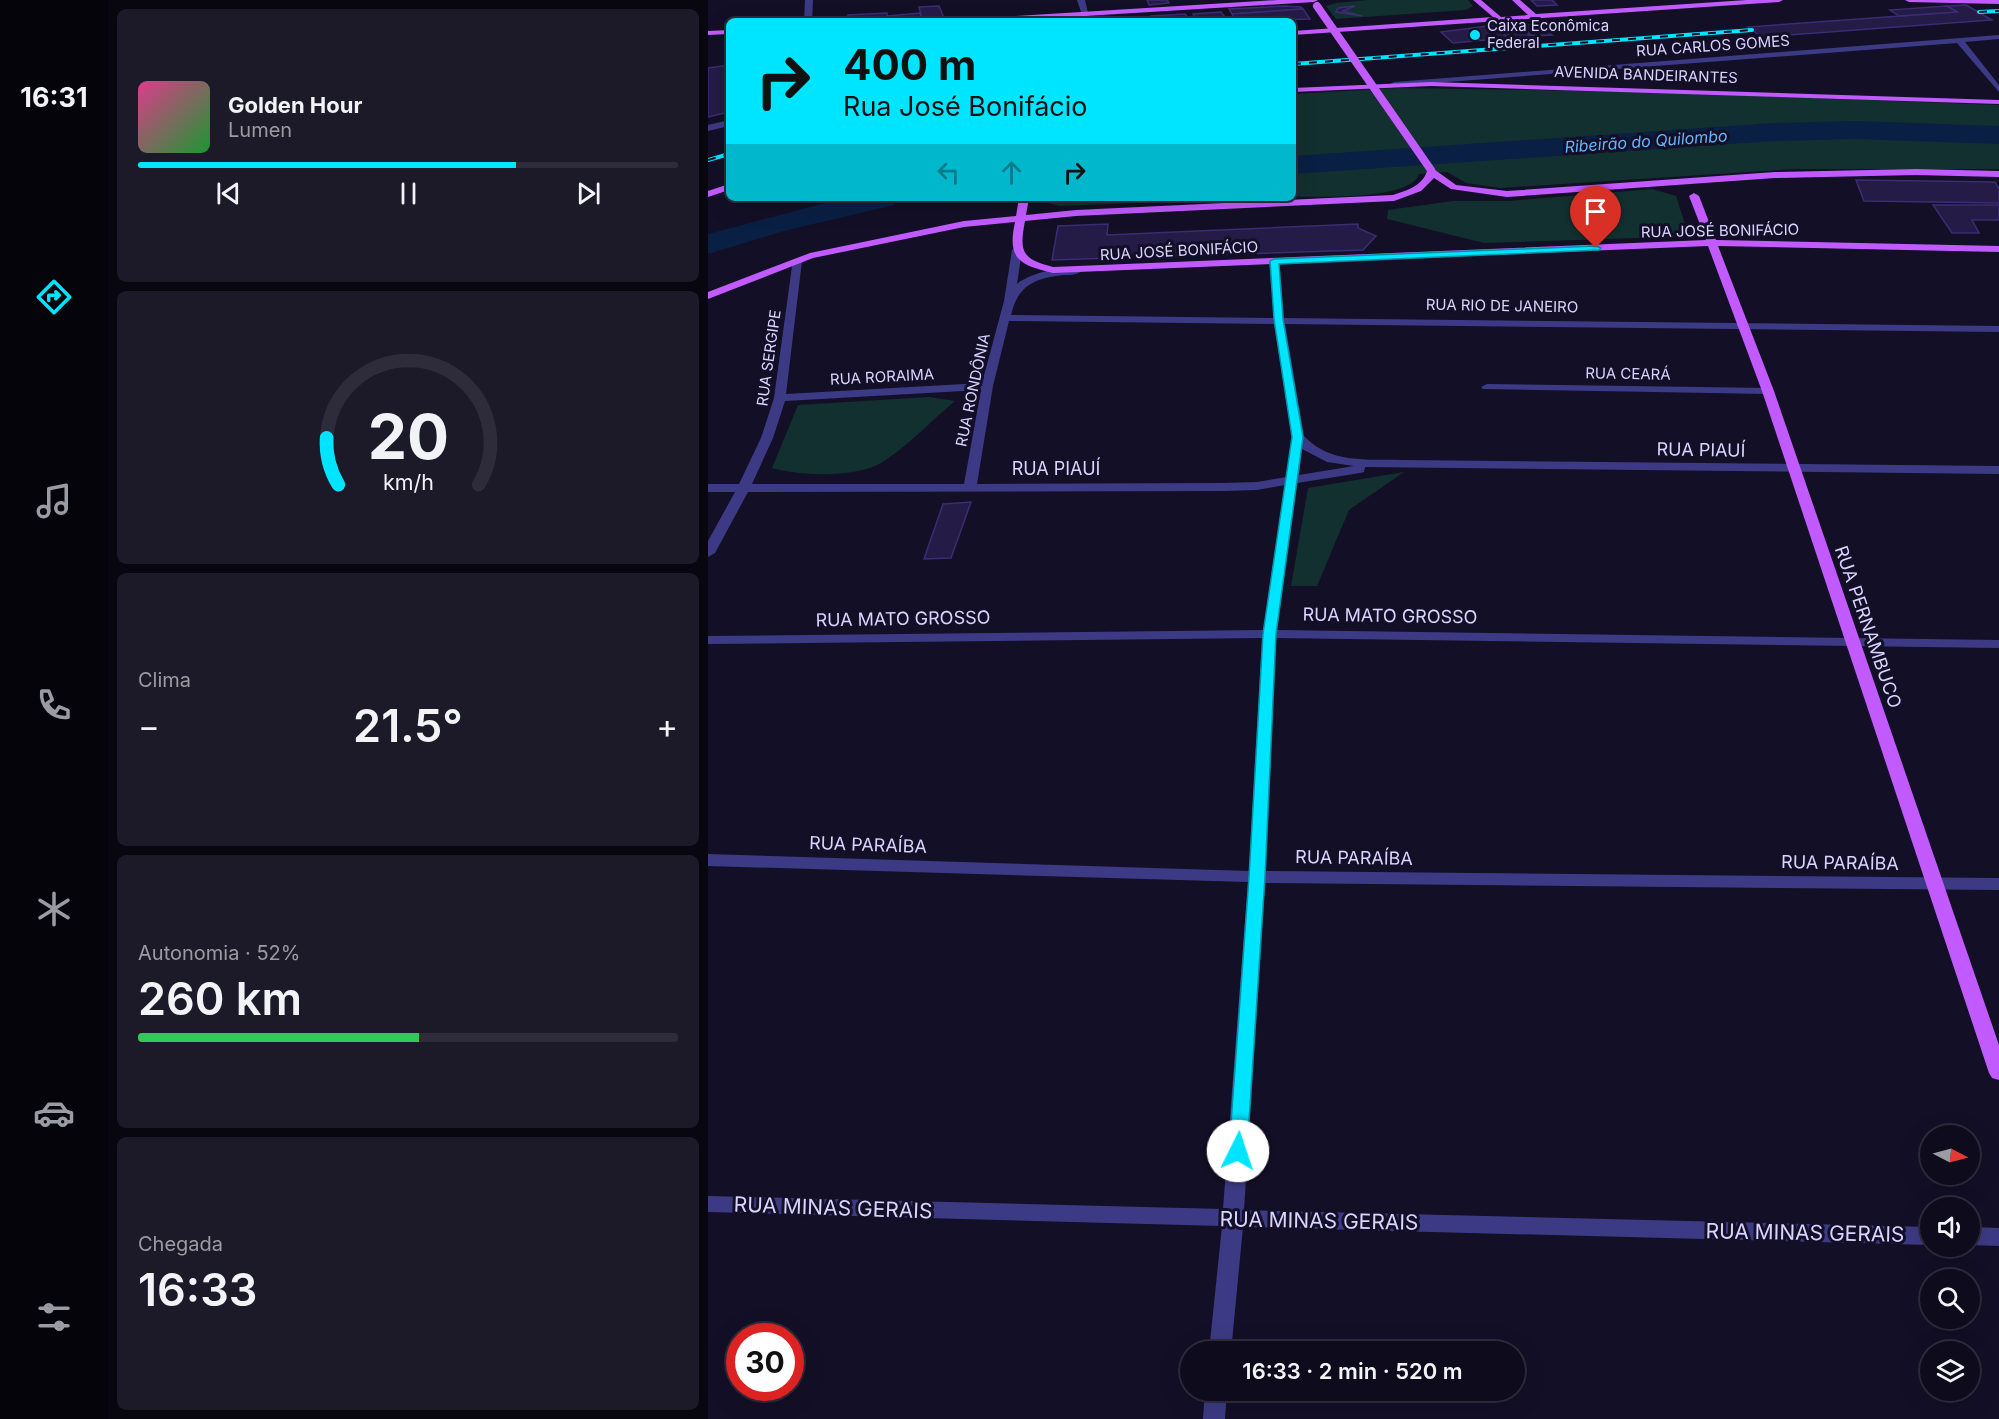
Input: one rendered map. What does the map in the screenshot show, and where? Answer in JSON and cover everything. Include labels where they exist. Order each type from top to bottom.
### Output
[{"type":"main road","points":[[1477,0],[1498,19]]},
{"type":"main road","points":[[1516,0],[1534,16]]},
{"type":"main road","points":[[1300,28],[1660,0]]},
{"type":"main road","points":[[1300,28],[1498,19],[1779,0]]},
{"type":"main road","points":[[1909,0],[1999,2]]},
{"type":"main road","points":[[1086,18],[1315,2],[1431,171],[1439,179],[1454,187],[1495,194],[1849,172],[1999,174]]},
{"type":"main road","points":[[708,33],[726,32]]},
{"type":"main road","name":"AVENIDA BANDEIRANTES","points":[[1296,90],[1394,84],[1999,102]]},
{"type":"main road","points":[[708,296],[797,261],[853,245],[964,225],[1076,213],[1387,198],[1418,190],[1430,179],[1431,171]]},
{"type":"main road","points":[[1649,184],[1676,186],[1694,196],[1699,184],[1726,178]]},
{"type":"main road","points":[[708,194],[726,188]]},
{"type":"main road","name":"RUA PERNAMBUCO","points":[[1694,196],[1768,391],[1999,1073]]},
{"type":"main road","points":[[1022,217],[1024,201]]},
{"type":"main road","points":[[964,225],[1000,225],[1011,229],[1018,236],[1032,224],[1076,213]]},
{"type":"main road","name":"RUA RONDÔNIA","points":[[1017,250],[1022,217]]},
{"type":"main road","name":"RUA JOSÉ BONIFÁCIO","points":[[1017,250],[1020,259],[1029,264],[1053,270],[1077,271],[1712,243],[1999,249]]},
{"type":"street","points":[[808,18],[809,0]]},
{"type":"street","points":[[1081,0],[1086,18]]},
{"type":"street","name":"RUA CARLOS GOMES","points":[[1394,84],[1999,37]]},
{"type":"street","points":[[1959,40],[1999,90]]},
{"type":"street","points":[[708,128],[726,124]]},
{"type":"street","name":"RUA RONDÔNIA","points":[[1010,301],[1017,250]]},
{"type":"street","name":"RUA SERGIPE","points":[[708,553],[763,448],[780,398],[797,261]]},
{"type":"street","points":[[1221,1341],[1233,1220],[1257,877],[1269,634],[1298,437],[1279,319],[1274,261]]},
{"type":"street","name":"RUA RONDÔNIA","points":[[970,487],[987,386],[1010,301],[1025,281],[1038,276],[1077,271]]},
{"type":"street","name":"RUA RIO DE JANEIRO","points":[[1004,318],[1741,324],[1999,329]]},
{"type":"street","name":"RUA RORAIMA","points":[[780,398],[987,386]]},
{"type":"street","name":"RUA CEARÁ","points":[[1487,387],[1768,391]]},
{"type":"street","name":"RUA PIAUÍ","points":[[1298,437],[1317,455],[1333,460],[1402,464],[1999,470]]},
{"type":"street","name":"RUA PIAUÍ","points":[[708,488],[1224,487],[1291,481],[1318,474],[1402,464]]},
{"type":"street","name":"RUA MATO GROSSO","points":[[708,640],[1269,634],[1999,644]]},
{"type":"street","name":"RUA PARAÍBA","points":[[708,860],[1257,877],[1999,884]]},
{"type":"street","name":"RUA MINAS GERAIS","points":[[708,1204],[1233,1220],[1920,1236]]},
{"type":"street","points":[[1980,1236],[1999,1237]]},
{"type":"street","points":[[1214,1419],[1215,1401]]},
{"type":"green space","points":[[1368,0],[1468,0],[1473,6],[1466,10],[1336,19],[1326,6]]},
{"type":"green space","points":[[1399,88],[1660,92],[1999,105],[1999,169],[1795,169],[1500,188],[1466,183],[1447,172],[1419,174],[1412,183],[1382,193],[1296,197],[1296,94]]},
{"type":"green space","points":[[1652,189],[1676,196],[1686,227],[1684,232],[1668,237],[1484,243],[1387,219],[1388,210],[1453,201],[1509,201]]},
{"type":"green space","points":[[1040,201],[1185,201],[1059,206]]},
{"type":"green space","points":[[929,397],[955,401],[890,457],[870,468],[843,473],[812,474],[772,468],[798,405]]},
{"type":"green space","points":[[1404,472],[1349,510],[1317,586],[1291,586],[1308,488]]},
{"type":"building","points":[[1147,0],[1167,0],[1169,3],[1149,5]]},
{"type":"building","points":[[1531,0],[1552,0],[1557,5],[1537,6]]},
{"type":"building","points":[[1966,5],[1992,20],[1762,37],[1748,27],[1957,12],[1947,6]]},
{"type":"building","points":[[939,6],[944,18],[922,18],[919,7]]},
{"type":"building","points":[[1284,6],[1303,9],[1232,14],[1229,9]]},
{"type":"building","points":[[1355,6],[1343,11],[1362,16],[1336,12],[1338,8]]},
{"type":"building","points":[[1947,6],[1957,12],[1899,16],[1890,10]]},
{"type":"building","points":[[1303,9],[1310,19],[1234,18],[1232,14]]},
{"type":"building","points":[[1221,12],[1226,18],[1195,18],[1193,14]]},
{"type":"building","points":[[887,13],[888,18],[848,18],[848,15]]},
{"type":"building","points":[[920,13],[922,18],[888,18],[888,16]]},
{"type":"building","points":[[1185,14],[1188,18],[1152,18],[1151,16]]},
{"type":"building","points":[[1540,24],[1552,35],[1532,36],[1520,25]]},
{"type":"building","name":"Caixa Econômica Federal","points":[[1495,25],[1508,38],[1453,43],[1441,32]]},
{"type":"building","points":[[1519,25],[1530,36],[1511,38],[1501,27]]},
{"type":"building","points":[[726,65],[726,113],[708,117],[708,68]]},
{"type":"building","points":[[1856,180],[1995,182],[1999,189],[1999,203],[1864,201]]},
{"type":"building","points":[[1933,205],[1999,205],[1999,220],[1972,220],[1979,233],[1952,233]]},
{"type":"building","points":[[1108,224],[1107,235],[1358,224],[1358,228],[1376,236],[1363,250],[1052,260],[1058,226]]},
{"type":"building","points":[[971,502],[951,558],[924,559],[943,504]]},
{"type":"waterway","name":"Ribeirão do Quilombo","points":[[1296,165],[1510,152],[1774,132],[1856,130],[1999,135]]},
{"type":"waterway","name":"Ribeirão do Quilombo","points":[[708,244],[774,224],[870,201]]},
{"type":"railway","points":[[1979,12],[1999,11]]},
{"type":"railway","points":[[1296,64],[1752,30]]},
{"type":"railway","points":[[708,160],[726,155]]},
{"type":"place","name":"Caixa Econômica Federal","points":[[1475,35]]},
{"type":"route","points":[[1238,1151],[1257,877],[1269,634],[1298,437],[1279,319],[1274,261],[1596,248]]}]
